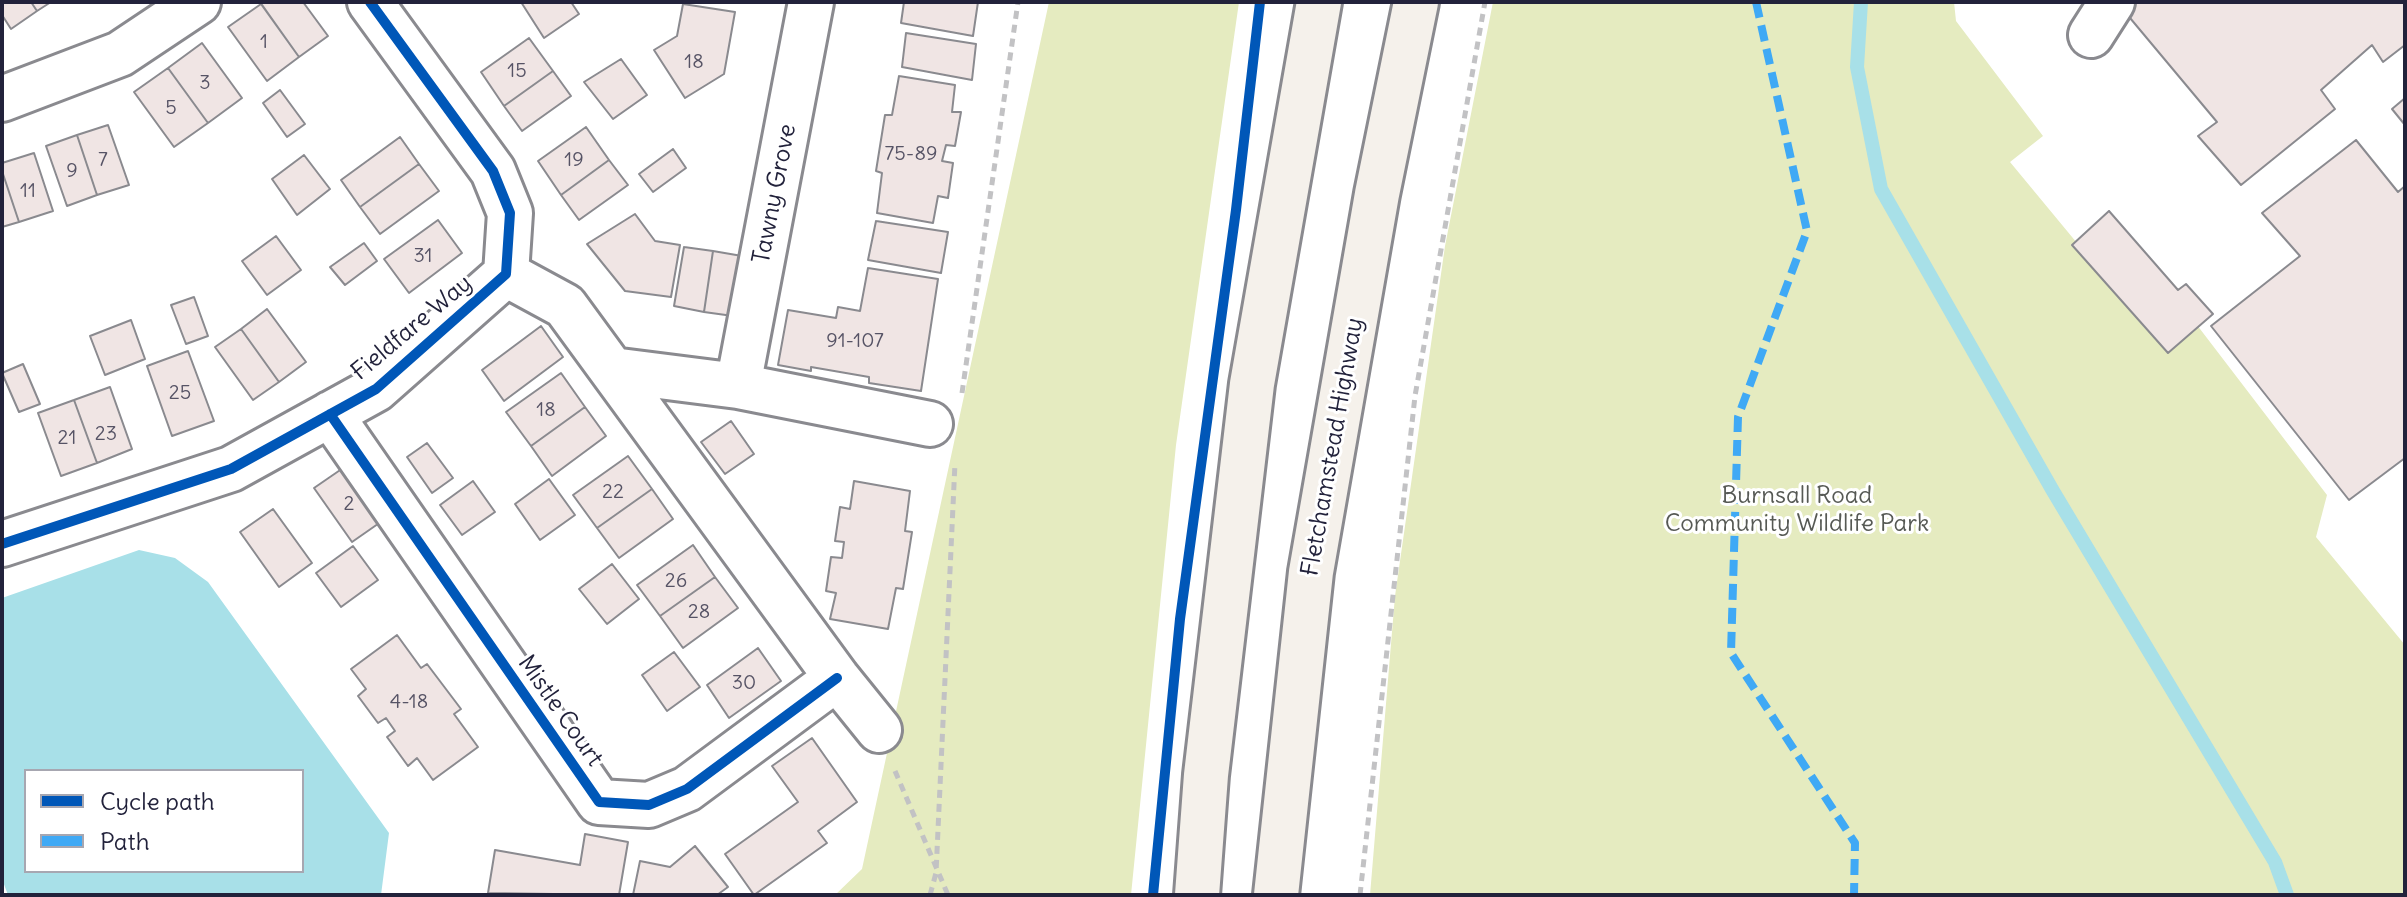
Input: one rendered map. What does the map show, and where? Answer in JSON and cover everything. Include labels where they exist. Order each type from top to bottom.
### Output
[{"type":"highway","points":[[1197,895],[1206,775],[1252,384],[1319,2]]},
{"type":"highway","name":"Fletchamstead Highway","points":[[1276,895],[1311,572],[1377,194],[1416,2]]},
{"type":"street","points":[[2,99],[120,54],[198,2]]},
{"type":"street","name":"Fieldfare Way","points":[[2,544],[231,469],[376,389],[506,274],[510,213],[493,171],[370,2]]},
{"type":"street","name":"Tawny Grove","points":[[738,386],[811,2]]},
{"type":"street","points":[[506,274],[565,306],[837,678],[879,730]]},
{"type":"street","points":[[612,370],[738,386],[930,424]]},
{"type":"street","name":"Mistle Court","points":[[330,414],[599,802],[649,805],[687,789],[837,678]]},
{"type":"path","points":[[1360,895],[1415,396],[1485,2]]},
{"type":"path","points":[[879,730],[948,895]]},
{"type":"green space","points":[[1049,2],[1239,2],[1176,445],[1131,895],[835,895],[862,869]]},
{"type":"green space","name":"Burnsall Road Community Wildlife Park","points":[[1493,2],[1954,2],[1956,21],[2043,136],[2010,162],[2163,347],[2197,325],[2327,495],[2316,537],[2405,645],[2405,895],[1370,895],[1395,596],[1445,246]]},
{"type":"water","points":[[139,550],[175,558],[208,582],[389,833],[381,895],[8,895],[2,879],[2,598]]},
{"type":"building","points":[[2,2],[31,2],[37,11],[11,29],[2,15]]},
{"type":"building","points":[[31,2],[51,2],[37,11]]},
{"type":"building","points":[[260,2],[303,2],[328,36],[299,57]]},
{"type":"building","points":[[521,2],[571,2],[579,14],[544,38]]},
{"type":"building","points":[[904,2],[978,2],[973,36],[901,23]]},
{"type":"building","points":[[2125,2],[2405,2],[2405,45],[2383,62],[2372,45],[2321,90],[2335,109],[2241,185],[2198,136],[2217,122],[2120,6]]},
{"type":"building","points":[[261,4],[299,57],[267,81],[228,27]]},
{"type":"building","points":[[683,4],[735,12],[724,74],[685,98],[654,50],[677,36]]},
{"type":"building","points":[[906,33],[976,44],[972,80],[902,67]]},
{"type":"building","points":[[529,38],[553,71],[504,106],[481,72]]},
{"type":"building","points":[[202,43],[242,98],[208,123],[168,68]]},
{"type":"building","points":[[621,59],[647,95],[613,119],[584,82]]},
{"type":"building","points":[[168,68],[208,123],[174,147],[134,92]]},
{"type":"building","points":[[553,71],[571,96],[522,131],[504,106]]},
{"type":"building","points":[[899,76],[955,85],[952,112],[961,112],[955,146],[946,145],[942,161],[953,163],[948,198],[938,196],[933,223],[877,213],[882,173],[876,171],[885,115],[892,115]]},
{"type":"building","points":[[280,90],[305,124],[287,137],[263,103]]},
{"type":"building","points":[[2405,98],[2405,125],[2392,109]]},
{"type":"building","points":[[108,125],[129,185],[97,195],[77,135]]},
{"type":"building","points":[[586,127],[609,160],[561,195],[538,161]]},
{"type":"building","points":[[77,135],[97,195],[67,206],[46,146]]},
{"type":"building","points":[[400,137],[419,164],[360,207],[341,180]]},
{"type":"building","points":[[2356,140],[2398,192],[2405,186],[2405,458],[2349,500],[2211,326],[2300,256],[2262,213]]},
{"type":"building","points":[[673,149],[686,168],[653,192],[639,174]]},
{"type":"building","points":[[34,153],[53,211],[19,222],[2,163]]},
{"type":"building","points":[[304,155],[330,189],[297,215],[272,179]]},
{"type":"building","points":[[609,160],[628,185],[579,220],[561,195]]},
{"type":"building","points":[[419,164],[439,191],[380,234],[360,207]]},
{"type":"building","points":[[2,171],[19,222],[2,227]]},
{"type":"building","points":[[2109,211],[2178,290],[2186,284],[2213,314],[2168,353],[2072,245]]},
{"type":"building","points":[[635,214],[655,241],[680,245],[671,297],[625,291],[587,244]]},
{"type":"building","points":[[438,220],[462,253],[409,293],[384,259]]},
{"type":"building","points":[[876,221],[948,232],[941,273],[868,260]]},
{"type":"building","points":[[276,236],[301,270],[267,295],[242,261]]},
{"type":"building","points":[[364,243],[377,261],[345,285],[330,267]]},
{"type":"building","points":[[684,247],[713,251],[704,312],[674,306]]},
{"type":"building","points":[[713,251],[742,256],[733,316],[704,312]]},
{"type":"building","points":[[868,268],[938,279],[921,391],[869,383],[869,377],[778,365],[788,310],[836,318],[838,307],[860,311]]},
{"type":"building","points":[[194,297],[208,336],[186,344],[171,305]]},
{"type":"building","points":[[267,309],[306,362],[279,382],[241,329]]},
{"type":"building","points":[[131,320],[145,359],[105,375],[90,336]]},
{"type":"building","points":[[541,326],[563,357],[504,401],[482,370]]},
{"type":"building","points":[[241,329],[279,382],[253,400],[215,347]]},
{"type":"building","points":[[188,351],[214,421],[172,436],[147,366]]},
{"type":"building","points":[[23,364],[40,404],[19,412],[2,373]]},
{"type":"building","points":[[561,373],[585,407],[531,446],[506,412]]},
{"type":"building","points":[[110,387],[132,449],[97,463],[74,400]]},
{"type":"building","points":[[74,400],[97,463],[61,476],[38,413]]},
{"type":"building","points":[[585,407],[606,436],[552,476],[531,446]]},
{"type":"building","points":[[731,421],[754,454],[725,474],[701,442]]},
{"type":"building","points":[[427,443],[453,478],[432,493],[407,457]]},
{"type":"building","points":[[628,456],[652,489],[597,528],[573,495]]},
{"type":"building","points":[[346,466],[385,519],[352,542],[314,488]]},
{"type":"building","points":[[549,479],[575,515],[540,540],[515,504]]},
{"type":"building","points":[[473,481],[495,512],[462,535],[440,505]]},
{"type":"building","points":[[854,481],[910,491],[905,531],[912,532],[903,589],[896,588],[888,629],[830,619],[836,593],[826,591],[831,557],[842,558],[844,542],[835,541],[840,507],[850,509]]},
{"type":"building","points":[[652,489],[673,519],[619,558],[597,528]]},
{"type":"building","points":[[273,509],[312,563],[279,587],[240,532]]},
{"type":"building","points":[[693,545],[715,577],[660,616],[637,585]]},
{"type":"building","points":[[353,546],[378,580],[341,607],[316,573]]},
{"type":"building","points":[[612,564],[639,599],[607,624],[579,589]]},
{"type":"building","points":[[715,577],[738,608],[683,648],[660,616]]},
{"type":"building","points":[[397,635],[421,668],[427,664],[461,709],[454,714],[478,747],[433,780],[417,758],[408,766],[387,737],[395,731],[386,718],[378,723],[358,696],[366,689],[351,669]]},
{"type":"building","points":[[758,648],[781,681],[729,718],[707,685]]},
{"type":"building","points":[[674,652],[700,687],[667,711],[642,675]]},
{"type":"building","points":[[812,738],[857,802],[818,831],[827,843],[754,895],[725,854],[798,802],[772,766]]},
{"type":"building","points":[[585,834],[628,842],[619,895],[488,893],[495,850],[580,865]]},
{"type":"building","points":[[695,846],[728,887],[717,895],[633,895],[640,861],[670,867]]},
{"type":"waterway","points":[[1861,2],[1857,67],[1881,189],[2053,491],[2275,862],[2287,895]]},
{"type":"marked path","points":[[1756,2],[1807,231],[1738,417],[1731,653],[1855,843],[1854,895]]},
{"type":"cycle path","points":[[2,544],[231,469],[376,389],[506,274],[510,213],[493,171],[370,2]]},
{"type":"cycle path","points":[[1153,895],[1180,619],[1236,210],[1260,2]]},
{"type":"cycle path","points":[[330,414],[599,802],[649,805],[687,789],[837,678]]}]
